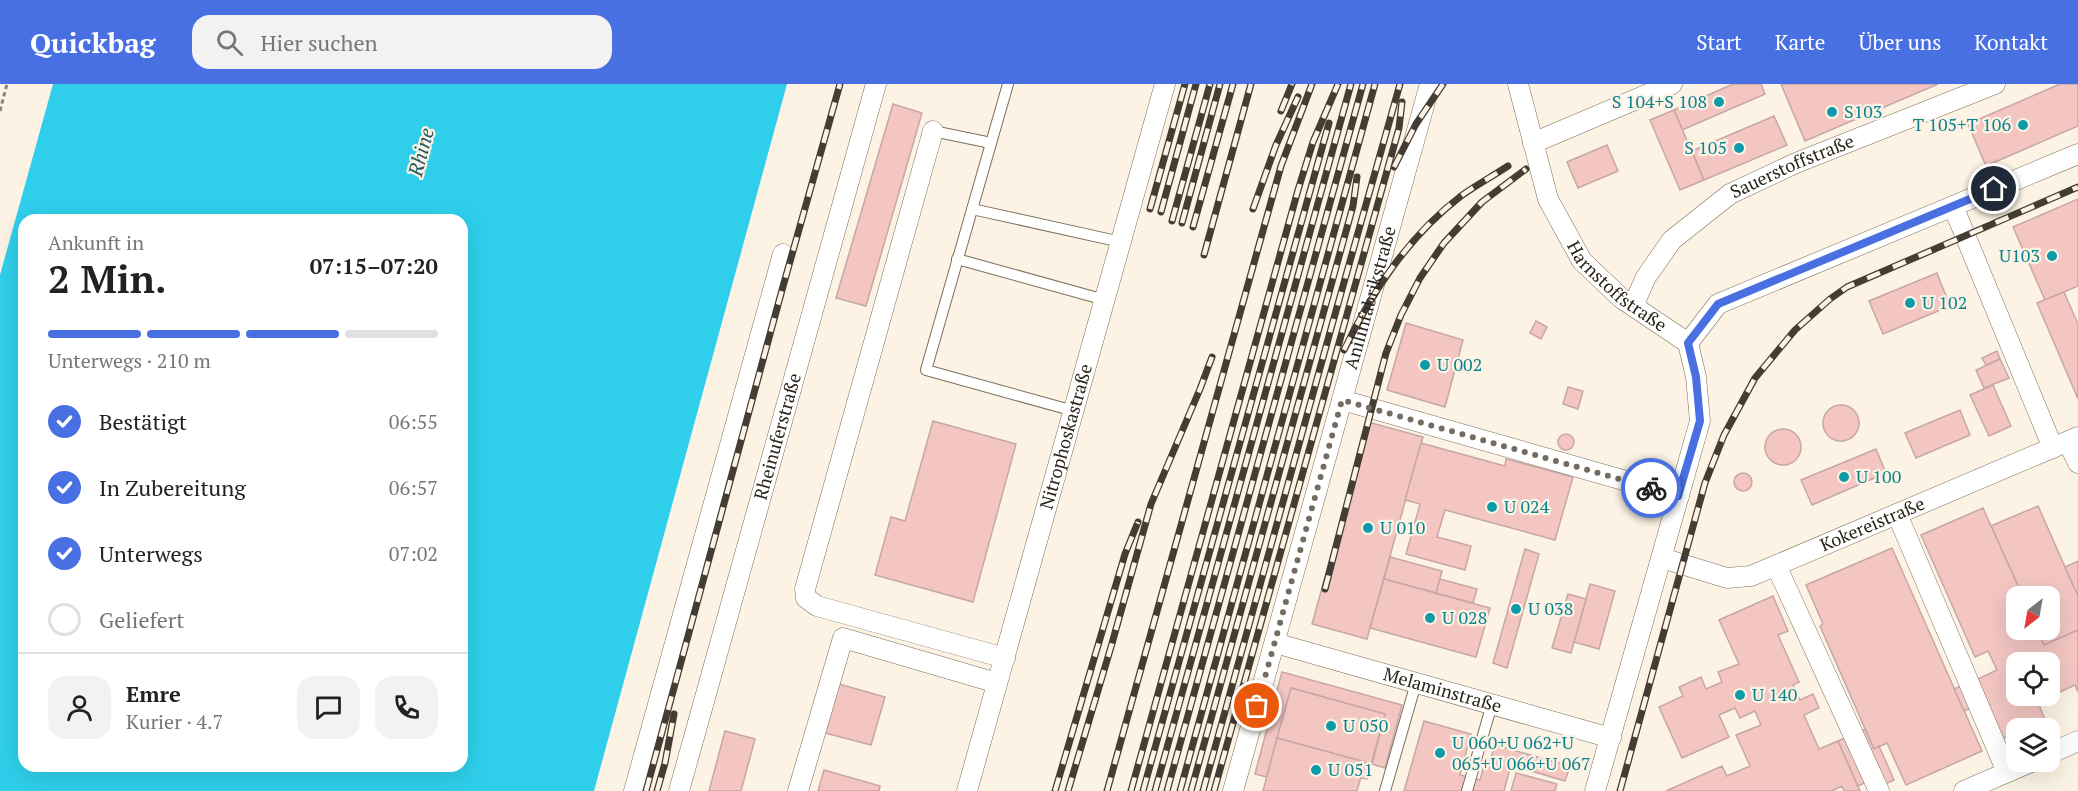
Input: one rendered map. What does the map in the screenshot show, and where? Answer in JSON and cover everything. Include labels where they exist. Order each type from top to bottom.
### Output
[{"type":"street","name":"Rheinuferstraße","points":[[679,791],[876,84]]},
{"type":"street","name":"Nitrophoskastraße","points":[[967,791],[1165,84]]},
{"type":"street","name":"Anilinfabrikstraße","points":[[1233,791],[1430,84]]},
{"type":"street","name":"Harnstoffstraße","points":[[1518,84],[1548,199],[1582,261],[1621,298],[1688,343],[1696,377],[1700,421],[1595,791]]},
{"type":"street","points":[[1533,143],[1672,84]]},
{"type":"street","name":"Sauerstoffstraße","points":[[1633,306],[1646,277],[1672,240],[1730,194],[1796,164],[1995,84]]},
{"type":"street","points":[[933,131],[805,589],[806,598],[817,606],[849,616],[1005,658]]},
{"type":"street","points":[[1688,343],[1718,304],[2078,154]]},
{"type":"street","points":[[1953,206],[2078,463]]},
{"type":"street","points":[[634,791],[783,254]]},
{"type":"street","points":[[1342,400],[1678,496]]},
{"type":"street","name":"Kokereistraße","points":[[1662,558],[1727,578],[1751,576],[2067,442]]},
{"type":"street","points":[[1897,514],[2006,770]]},
{"type":"street","points":[[1776,565],[1879,791]]},
{"type":"street","points":[[798,791],[849,616]]},
{"type":"street","points":[[843,638],[997,683]]},
{"type":"street","name":"Melaminstraße","points":[[1275,643],[1611,738]]},
{"type":"street","points":[[2060,749],[2078,741]]},
{"type":"street","points":[[1964,791],[2007,772]]},
{"type":"lane","points":[[1008,84],[926,370],[1074,411]]},
{"type":"lane","points":[[933,131],[991,143]]},
{"type":"lane","points":[[972,209],[1121,242]]},
{"type":"lane","points":[[957,259],[1105,300]]},
{"type":"lane","points":[[1384,791],[1416,682]]},
{"type":"lane","points":[[1467,791],[1492,704]]},
{"type":"path","points":[[0,111],[7,84]]},
{"type":"water","name":"Rhine","points":[[53,84],[787,84],[594,791],[0,791],[0,275]]},
{"type":"building","name":"S 104+S 108","points":[[1733,84],[1761,84],[1765,94],[1682,130],[1674,110]]},
{"type":"building","name":"S103","points":[[1781,84],[1938,84],[1805,141]]},
{"type":"building","name":"T 105+T 106","points":[[2060,84],[2078,84],[2078,126],[1986,166],[1968,124]]},
{"type":"building","points":[[893,104],[922,113],[866,306],[836,298]]},
{"type":"building","points":[[1674,110],[1704,180],[1680,190],[1650,120]]},
{"type":"building","name":"S 105","points":[[1774,116],[1787,145],[1704,180],[1692,151]]},
{"type":"building","points":[[1607,145],[1618,171],[1578,188],[1567,162]]},
{"type":"building","name":"U103","points":[[2078,199],[2078,286],[2045,300],[2013,227]]},
{"type":"building","name":"U 102","points":[[1937,273],[1950,306],[1883,334],[1869,301]]},
{"type":"building","points":[[2064,292],[2078,324],[2078,399],[2037,303]]},
{"type":"building","points":[[1536,321],[1547,327],[1541,339],[1530,333]]},
{"type":"building","name":"U 002","points":[[1406,323],[1463,340],[1445,407],[1387,390]]},
{"type":"building","points":[[1997,351],[2000,359],[1986,365],[1982,358]]},
{"type":"building","points":[[2000,359],[2009,378],[1984,388],[1976,370]]},
{"type":"building","points":[[1993,385],[2011,426],[1989,436],[1970,395]]},
{"type":"building","points":[[1568,387],[1583,391],[1578,409],[1563,404]]},
{"type":"building","points":[[1841,405],[1853,411],[1859,423],[1853,435],[1841,441],[1829,435],[1823,423],[1829,411]]},
{"type":"building","points":[[1960,410],[1970,435],[1916,458],[1905,433]]},
{"type":"building","points":[[933,421],[1016,444],[973,602],[875,575],[891,517],[905,521]]},
{"type":"building","name":"U 010","points":[[1368,422],[1423,437],[1367,639],[1312,624]]},
{"type":"building","points":[[1783,429],[1795,435],[1801,447],[1795,459],[1783,465],[1771,459],[1765,447],[1771,435]]},
{"type":"building","points":[[1563,434],[1569,434],[1574,442],[1572,448],[1563,450],[1558,445],[1558,439]]},
{"type":"building","name":"U 024","points":[[1421,443],[1505,466],[1506,459],[1573,477],[1555,540],[1445,510],[1437,537],[1471,546],[1465,570],[1406,554],[1420,504],[1405,500]]},
{"type":"building","name":"U 100","points":[[1876,449],[1886,473],[1812,505],[1801,480]]},
{"type":"building","points":[[1743,473],[1749,476],[1752,482],[1749,488],[1743,491],[1737,488],[1734,482],[1737,476]]},
{"type":"building","points":[[2038,506],[2078,596],[2078,630],[2060,638],[2060,586],[2018,586],[1991,526]]},
{"type":"building","points":[[1983,508],[2018,586],[2006,586],[2006,640],[2042,640],[2044,645],[2060,640],[2078,630],[2078,692],[2075,685],[2060,692],[2060,652],[2006,652],[2006,706],[2040,706],[2044,718],[2006,718],[2006,737],[2002,739],[1976,680],[1997,670],[1988,651],[1975,657],[1921,535]]},
{"type":"building","points":[[1892,548],[1982,751],[1906,785],[1887,743],[1874,749],[1820,626],[1823,624],[1806,585]]},
{"type":"building","name":"U 038","points":[[1525,549],[1539,554],[1507,668],[1493,663]]},
{"type":"building","points":[[1390,557],[1442,571],[1436,593],[1384,579]]},
{"type":"building","points":[[2078,561],[2078,596],[2065,567]]},
{"type":"building","name":"U 028","points":[[1384,579],[1490,608],[1476,657],[1370,628]]},
{"type":"building","points":[[1440,579],[1477,589],[1473,603],[1436,593]]},
{"type":"building","points":[[1590,584],[1615,591],[1599,649],[1574,642]]},
{"type":"building","points":[[1568,594],[1586,599],[1571,653],[1552,648]]},
{"type":"building","name":"U 140","points":[[1773,596],[1788,631],[1778,635],[1799,682],[1793,685],[1800,700],[1813,694],[1819,708],[1804,715],[1819,749],[1838,741],[1860,791],[1844,791],[1842,786],[1832,791],[1666,791],[1722,766],[1727,776],[1750,766],[1736,735],[1761,725],[1755,711],[1740,718],[1735,708],[1719,715],[1729,737],[1682,758],[1659,707],[1683,696],[1679,687],[1701,677],[1706,689],[1722,682],[1718,672],[1739,664],[1719,620]]},
{"type":"building","points":[[2042,640],[2055,640],[2044,645]]},
{"type":"building","points":[[1282,672],[1402,705],[1385,768],[1372,764],[1385,714],[1291,688],[1267,777],[1255,774]]},
{"type":"building","points":[[1976,680],[1986,702],[1964,711],[1954,689]]},
{"type":"building","points":[[839,684],[885,697],[871,745],[825,733]]},
{"type":"building","name":"U 050","points":[[1291,688],[1385,714],[1367,779],[1361,778],[1365,762],[1277,738]]},
{"type":"building","name":"U 060+U 062+U 065+U 066+U 067","points":[[1424,721],[1471,734],[1460,775],[1480,780],[1485,762],[1489,763],[1495,745],[1570,766],[1565,781],[1511,765],[1504,791],[1404,791]]},
{"type":"building","points":[[1865,729],[1874,749],[1879,746],[1894,780],[1880,786],[1877,777],[1858,786],[1838,741]]},
{"type":"building","points":[[725,731],[755,739],[741,791],[709,791]]},
{"type":"building","name":"U 051","points":[[1277,738],[1365,762],[1357,791],[1263,791]]},
{"type":"building","points":[[824,770],[880,786],[879,791],[818,791]]},
{"type":"building","points":[[1516,773],[1557,784],[1555,791],[1511,791]]},
{"type":"railway","points":[[646,791],[840,84]]},
{"type":"railway","points":[[1150,209],[1185,84]]},
{"type":"railway","points":[[1161,212],[1196,84]]},
{"type":"railway","points":[[1172,221],[1210,84]]},
{"type":"railway","points":[[1182,223],[1220,84]]},
{"type":"railway","points":[[1193,227],[1233,84]]},
{"type":"railway","points":[[1204,255],[1251,84]]},
{"type":"railway","points":[[1281,111],[1292,84]]},
{"type":"railway","points":[[1107,791],[1281,166],[1312,84]]},
{"type":"railway","points":[[1131,791],[1298,190],[1313,142],[1338,84]]},
{"type":"railway","points":[[1155,791],[1351,84]]},
{"type":"railway","points":[[1167,791],[1363,84]]},
{"type":"railway","points":[[1180,791],[1375,84]]},
{"type":"railway","points":[[1203,791],[1400,84]]},
{"type":"railway","points":[[1394,167],[1416,124],[1443,84]]},
{"type":"railway","points":[[1253,209],[1276,145],[1298,97]]},
{"type":"railway","points":[[1214,791],[1399,128],[1402,102]]},
{"type":"railway","points":[[1143,791],[1329,123]]},
{"type":"railway","points":[[1344,350],[1380,286],[1424,229],[1461,196],[1508,166]]},
{"type":"railway","points":[[1325,589],[1386,353],[1401,315],[1420,278],[1444,243],[1482,202],[1526,169]]},
{"type":"railway","points":[[1191,791],[1353,206],[1357,177]]},
{"type":"railway","points":[[1620,791],[1705,483],[1724,435],[1755,378],[1795,330],[1847,287],[2078,187]]},
{"type":"railway","points":[[1068,791],[1151,504],[1212,357]]},
{"type":"railway","points":[[1055,791],[1125,554],[1138,522]]},
{"type":"railway","points":[[657,791],[674,714]]},
{"type":"way so far","points":[[1257,706],[1342,400],[1651,488]]},
{"type":"place","name":"S 104+S 108","points":[[1719,102]]},
{"type":"place","name":"S103","points":[[1832,112]]},
{"type":"place","name":"T 105+T 106","points":[[2023,125]]},
{"type":"place","name":"S 105","points":[[1739,148]]},
{"type":"place","name":"U103","points":[[2052,256]]},
{"type":"place","name":"U 102","points":[[1910,303]]},
{"type":"place","name":"U 002","points":[[1425,365]]},
{"type":"place","name":"U 100","points":[[1844,477]]},
{"type":"place","name":"U 024","points":[[1492,507]]},
{"type":"place","name":"U 010","points":[[1368,528]]},
{"type":"place","name":"U 038","points":[[1516,609]]},
{"type":"place","name":"U 028","points":[[1430,618]]},
{"type":"place","name":"U 140","points":[[1740,695]]},
{"type":"place","name":"U 050","points":[[1331,726]]},
{"type":"place","name":"U 060+U 062+U 065+U 066+U 067","points":[[1440,753]]},
{"type":"place","name":"U 051","points":[[1316,770]]},
{"type":"route","points":[[1651,488],[1678,496],[1700,421],[1696,377],[1688,343],[1718,304],[1994,189]]}]
